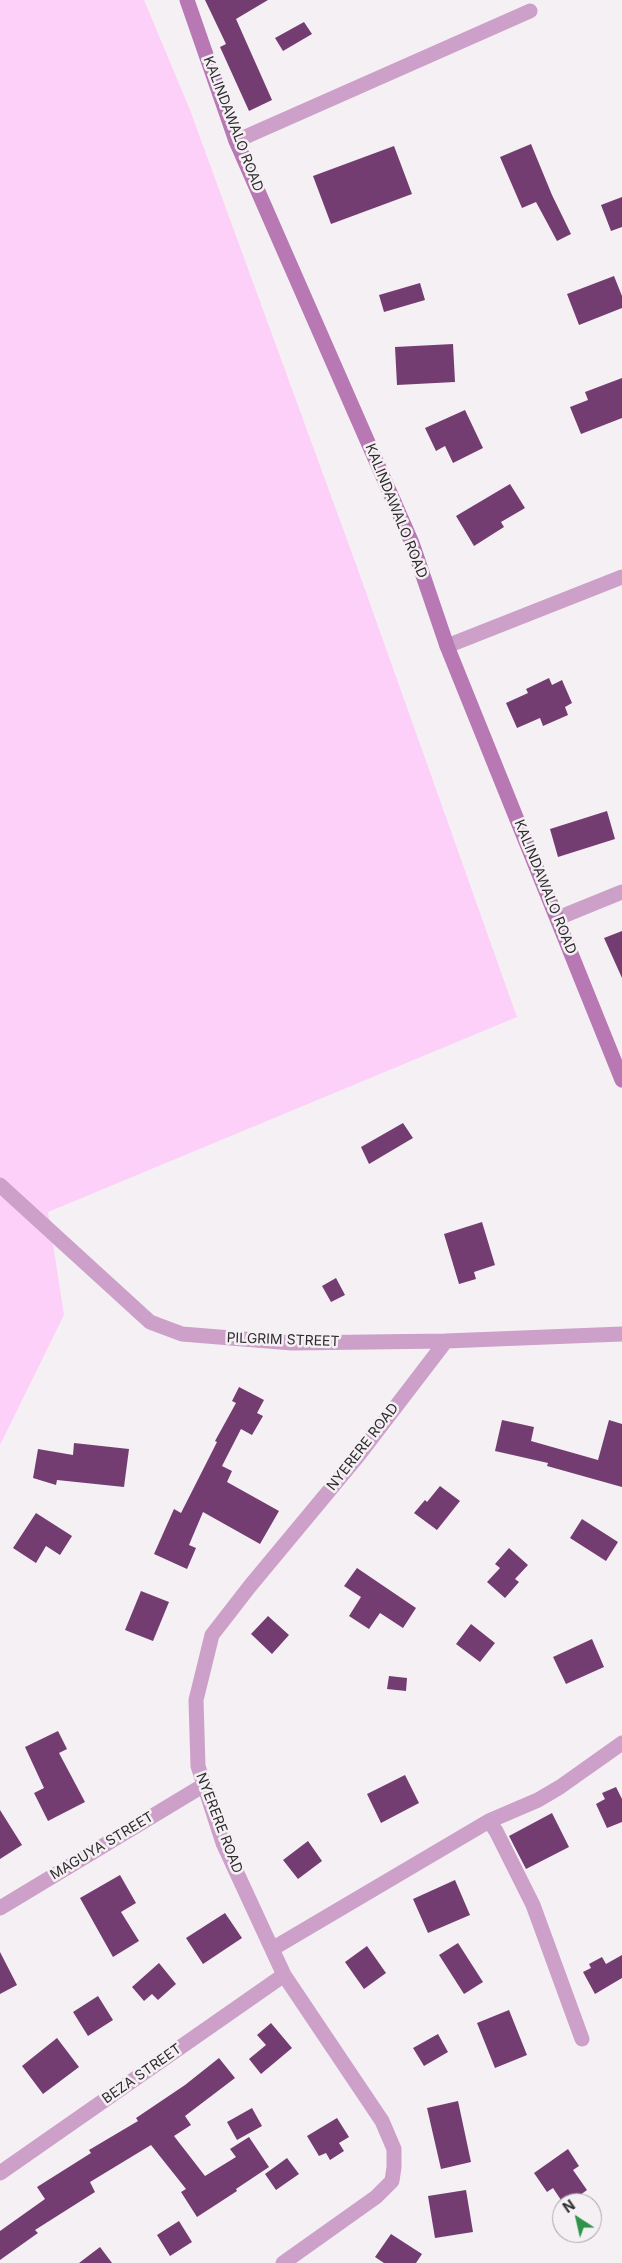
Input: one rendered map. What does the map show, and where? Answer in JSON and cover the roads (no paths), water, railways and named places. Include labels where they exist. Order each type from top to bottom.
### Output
[{"type":"street","name":"KALINDAWALO ROAD","points":[[187,0],[236,141],[412,542],[447,646],[622,1080]]},
{"type":"street","points":[[236,141],[530,11]]},
{"type":"street","points":[[447,646],[622,577]]},
{"type":"street","points":[[558,918],[622,892]]},
{"type":"street","name":"PILGRIM STREET","points":[[0,1185],[150,1322],[182,1334],[292,1343],[446,1341],[622,1334]]},
{"type":"street","name":"NYERERE ROAD","points":[[283,2263],[376,2197],[392,2181],[394,2149],[382,2121],[284,1975],[223,1843],[198,1766],[196,1700],[212,1635],[250,1586],[358,1456],[446,1341]]},
{"type":"street","points":[[272,1949],[489,1821],[545,1796],[622,1743]]},
{"type":"street","name":"MAGUYA STREET","points":[[0,1908],[204,1785]]},
{"type":"street","points":[[489,1821],[496,1831],[532,1904],[582,2039]]},
{"type":"street","name":"BEZA STREET","points":[[0,2173],[284,1975]]}]
